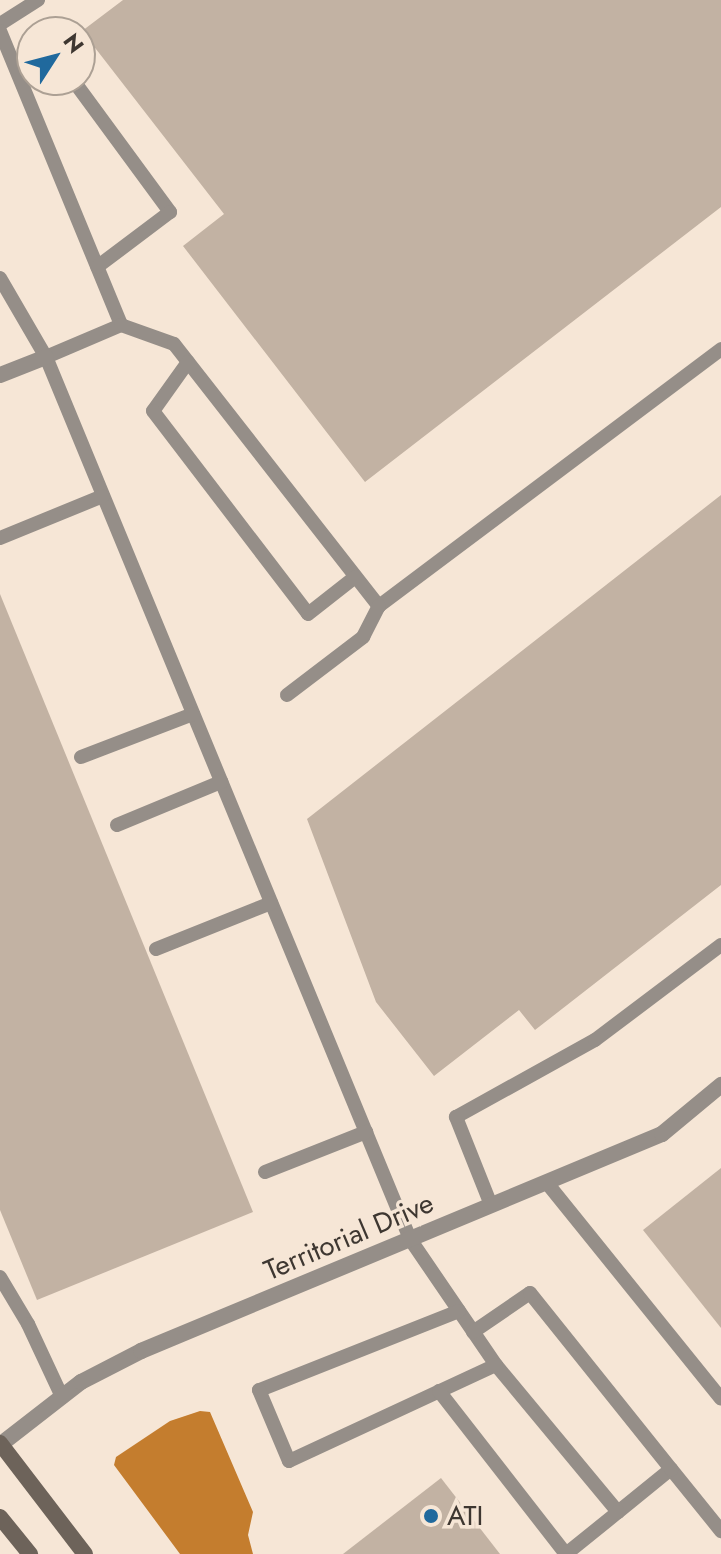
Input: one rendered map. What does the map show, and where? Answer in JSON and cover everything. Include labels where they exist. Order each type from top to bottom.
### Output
[{"type":"street","points":[[0,375],[46,357]]},
{"type":"street","name":"Territorial Drive","points":[[0,1444],[81,1382],[141,1351],[662,1134],[721,1085]]},
{"type":"street","points":[[0,1444],[85,1554]]},
{"type":"street","points":[[0,1517],[30,1554]]},
{"type":"lane","points":[[0,24],[38,0]]},
{"type":"lane","points":[[0,31],[16,61]]},
{"type":"lane","points":[[32,96],[121,325]]},
{"type":"lane","points":[[85,96],[170,212],[97,267]]},
{"type":"lane","points":[[0,278],[46,357],[410,1239],[496,1365],[618,1512]]},
{"type":"lane","points":[[46,357],[121,325],[174,344],[379,606]]},
{"type":"lane","points":[[287,695],[363,637],[379,606],[721,349]]},
{"type":"lane","points":[[188,362],[153,411],[308,614],[355,577]]},
{"type":"lane","points":[[0,538],[103,496]]},
{"type":"lane","points":[[81,757],[193,714]]},
{"type":"lane","points":[[117,825],[221,782]]},
{"type":"lane","points":[[156,949],[271,903]]},
{"type":"lane","points":[[491,1205],[456,1117],[595,1040],[721,945]]},
{"type":"lane","points":[[265,1172],[366,1132]]},
{"type":"lane","points":[[547,1183],[721,1399]]},
{"type":"lane","points":[[0,1277],[28,1324],[62,1397]]},
{"type":"lane","points":[[473,1332],[530,1293],[721,1531]]},
{"type":"lane","points":[[459,1311],[259,1390],[289,1461],[496,1365]]},
{"type":"lane","points":[[439,1391],[566,1554],[671,1469]]},
{"type":"shaded area","points":[[200,1411],[210,1412],[253,1512],[248,1535],[253,1554],[180,1554],[114,1465],[116,1457],[170,1421]]},
{"type":"building","points":[[123,0],[721,0],[721,207],[365,482],[183,246],[224,214],[96,49],[96,20]]},
{"type":"building","points":[[721,495],[721,885],[535,1030],[519,1010],[434,1076],[376,1002],[307,819]]},
{"type":"building","points":[[0,594],[253,1212],[37,1300],[0,1210]]},
{"type":"building","points":[[721,1168],[721,1328],[643,1230]]},
{"type":"building","name":"ATI","points":[[441,1478],[500,1554],[343,1554]]},
{"type":"place","name":"ATI","points":[[431,1516]]}]
